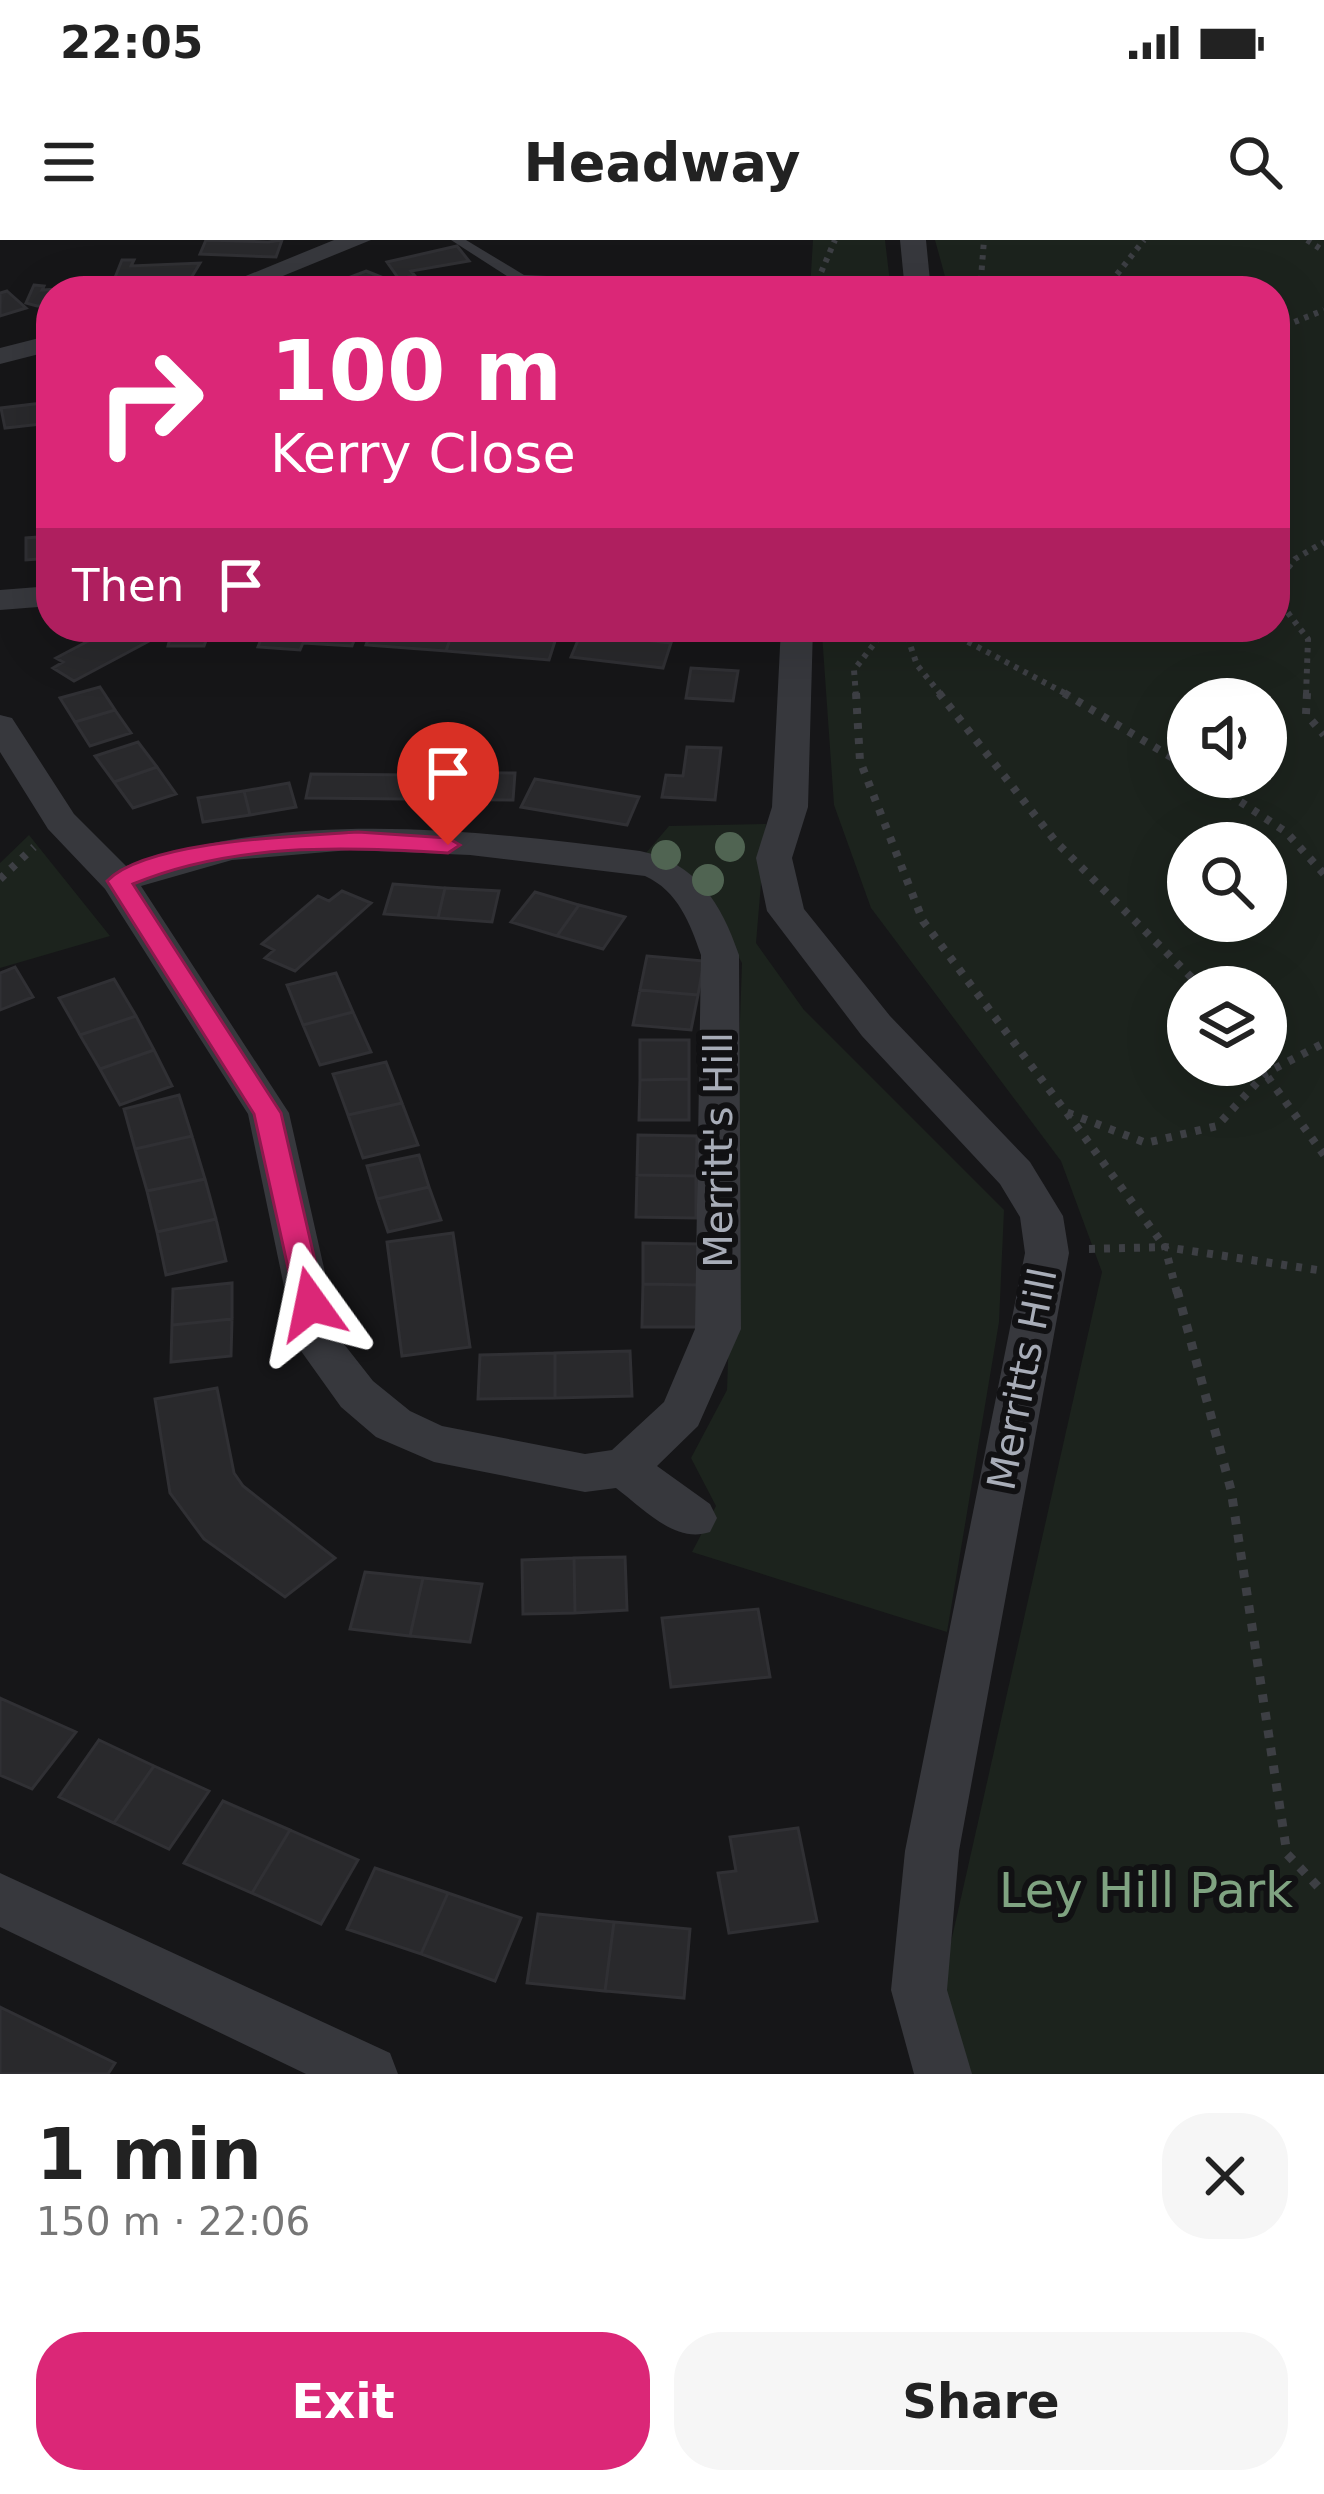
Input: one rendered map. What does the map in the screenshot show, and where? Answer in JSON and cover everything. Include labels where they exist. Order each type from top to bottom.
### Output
[{"type":"street","points":[[913,240],[917,276]]},
{"type":"street","points":[[259,276],[346,241]]},
{"type":"street","points":[[0,356],[36,348]]},
{"type":"street","points":[[0,600],[36,597]]},
{"type":"street","name":"Merritts Hill","points":[[796,642],[790,807],[774,858],[786,911],[876,1026],[1015,1172],[1041,1216],[1047,1252],[932,1851],[919,1990],[944,2074]]},
{"type":"street","points":[[0,725],[62,821],[119,881],[268,1113],[319,1344],[357,1394],[393,1424],[434,1443],[585,1473],[624,1468],[693,1518]]},
{"type":"street","name":"Merritt's Hill","points":[[119,881],[156,866],[242,847],[358,839],[538,851],[627,846],[664,870],[704,908],[720,955],[718,1329],[682,1414],[624,1468]]},
{"type":"street","points":[[0,1899],[369,2074]]},
{"type":"lane","points":[[457,240],[516,276]]},
{"type":"path","points":[[820,276],[836,240]]},
{"type":"path","points":[[981,276],[984,240]]},
{"type":"path","points":[[1116,276],[1144,240]]},
{"type":"path","points":[[1307,240],[1324,251]]},
{"type":"path","points":[[1290,324],[1324,310]]},
{"type":"path","points":[[1290,564],[1324,542]]},
{"type":"path","points":[[1290,616],[1308,639],[1306,714],[1324,735]]},
{"type":"path","points":[[875,642],[854,670],[860,761],[923,921],[1165,1247],[1231,1490],[1287,1854],[1324,1893]]},
{"type":"path","points":[[909,642],[917,664],[1055,842],[1180,966]]},
{"type":"path","points":[[968,642],[1167,753]]},
{"type":"path","points":[[1235,798],[1286,832],[1324,874]]},
{"type":"path","points":[[1287,1059],[1324,1043]]},
{"type":"path","points":[[1066,1112],[1146,1143],[1216,1126],[1248,1086]]},
{"type":"path","points":[[1274,1086],[1324,1155]]},
{"type":"path","points":[[1076,1250],[1165,1247],[1324,1270]]},
{"type":"green space","points":[[813,240],[885,240],[889,276],[811,276]]},
{"type":"green space","name":"Ley Hill Park","points":[[935,240],[1324,240],[1324,2074],[970,2074],[942,1982],[1102,1272],[1061,1161],[871,908],[834,805],[823,642],[1290,642],[1290,276],[945,276]]},
{"type":"green space","points":[[766,824],[756,943],[804,1010],[1004,1210],[999,1322],[947,1632],[692,1552],[716,1506],[691,1458],[727,1390],[742,963],[705,895],[646,853],[669,826]]},
{"type":"green space","points":[[29,835],[110,936],[0,968],[0,863]]},
{"type":"building","points":[[206,240],[282,240],[276,257],[200,254]]},
{"type":"building","points":[[457,246],[469,261],[411,271],[415,276],[397,276],[387,262]]},
{"type":"building","points":[[122,260],[134,260],[131,266],[200,263],[192,276],[116,276]]},
{"type":"building","points":[[34,285],[36,285],[36,306],[26,303]]},
{"type":"building","points":[[7,291],[26,308],[0,316],[0,293]]},
{"type":"building","points":[[36,404],[36,425],[5,428],[1,408]]},
{"type":"building","points":[[36,537],[36,559],[26,560],[26,538]]},
{"type":"building","points":[[86,642],[147,642],[74,681],[53,668],[63,662],[56,658]]},
{"type":"building","points":[[169,642],[206,642],[204,646],[168,646]]},
{"type":"building","points":[[260,642],[353,642],[352,646],[303,643],[300,650],[258,647]]},
{"type":"building","points":[[367,642],[449,642],[446,651]]},
{"type":"building","points":[[449,642],[555,642],[549,660],[446,651]]},
{"type":"building","points":[[577,642],[671,643],[663,668],[571,657]]},
{"type":"building","points":[[691,668],[738,671],[733,701],[686,698]]},
{"type":"building","points":[[100,687],[115,710],[75,722],[60,698]]},
{"type":"building","points":[[115,710],[131,733],[90,746],[75,722]]},
{"type":"building","points":[[138,742],[157,767],[114,782],[95,756]]},
{"type":"building","points":[[687,747],[721,748],[715,800],[662,797],[666,775],[683,776]]},
{"type":"building","points":[[157,767],[176,794],[133,808],[114,782]]},
{"type":"building","points":[[410,772],[515,773],[513,800],[406,799]]},
{"type":"building","points":[[311,774],[409,775],[406,799],[306,798]]},
{"type":"building","points":[[535,779],[639,797],[627,825],[521,807]]},
{"type":"building","points":[[289,783],[296,807],[250,815],[244,791]]},
{"type":"building","points":[[244,791],[250,815],[203,822],[198,798]]},
{"type":"building","points":[[393,884],[445,888],[438,918],[384,914]]},
{"type":"building","points":[[445,888],[499,891],[492,922],[438,918]]},
{"type":"building","points":[[342,891],[371,903],[295,971],[265,958],[274,950],[262,944],[318,896],[329,901]]},
{"type":"building","points":[[535,892],[579,905],[557,936],[511,922]]},
{"type":"building","points":[[579,905],[625,917],[603,949],[557,936]]},
{"type":"building","points":[[647,956],[704,961],[698,995],[640,990]]},
{"type":"building","points":[[15,967],[33,997],[0,1010],[0,973]]},
{"type":"building","points":[[336,973],[353,1012],[303,1025],[287,985]]},
{"type":"building","points":[[114,979],[136,1016],[80,1035],[59,998]]},
{"type":"building","points":[[640,990],[698,995],[691,1030],[633,1025]]},
{"type":"building","points":[[353,1012],[371,1052],[320,1065],[303,1025]]},
{"type":"building","points":[[136,1016],[154,1050],[100,1069],[80,1035]]},
{"type":"building","points":[[640,1040],[689,1040],[689,1079],[640,1080]]},
{"type":"building","points":[[154,1050],[172,1086],[120,1105],[100,1069]]},
{"type":"building","points":[[386,1062],[402,1103],[348,1115],[333,1074]]},
{"type":"building","points":[[689,1079],[689,1120],[639,1120],[640,1080]]},
{"type":"building","points":[[179,1095],[192,1136],[135,1149],[124,1109]]},
{"type":"building","points":[[402,1103],[418,1145],[363,1158],[348,1115]]},
{"type":"building","points":[[638,1135],[697,1136],[696,1176],[637,1175]]},
{"type":"building","points":[[192,1136],[205,1179],[147,1191],[135,1149]]},
{"type":"building","points":[[419,1155],[429,1187],[377,1199],[367,1166]]},
{"type":"building","points":[[637,1175],[696,1176],[696,1218],[636,1217]]},
{"type":"building","points":[[205,1179],[216,1219],[157,1232],[147,1191]]},
{"type":"building","points":[[429,1187],[441,1220],[388,1232],[377,1199]]},
{"type":"building","points":[[216,1219],[226,1261],[166,1275],[157,1232]]},
{"type":"building","points":[[453,1233],[470,1347],[402,1356],[387,1242]]},
{"type":"building","points":[[643,1243],[699,1244],[699,1285],[643,1284]]},
{"type":"building","points":[[232,1283],[232,1319],[172,1325],[173,1289]]},
{"type":"building","points":[[643,1284],[699,1285],[700,1327],[642,1327]]},
{"type":"building","points":[[232,1319],[231,1356],[171,1362],[172,1325]]},
{"type":"building","points":[[630,1351],[632,1396],[555,1398],[555,1353]]},
{"type":"building","points":[[555,1353],[555,1398],[478,1399],[480,1355]]},
{"type":"building","points":[[217,1388],[234,1473],[243,1486],[335,1558],[285,1597],[204,1539],[170,1493],[155,1399]]},
{"type":"building","points":[[625,1557],[627,1610],[575,1613],[574,1558]]},
{"type":"building","points":[[574,1558],[575,1613],[523,1614],[522,1560]]},
{"type":"building","points":[[365,1572],[423,1578],[410,1636],[350,1629]]},
{"type":"building","points":[[423,1578],[482,1584],[470,1642],[410,1636]]},
{"type":"building","points":[[758,1609],[770,1677],[671,1687],[662,1618]]},
{"type":"building","points":[[0,1698],[76,1732],[32,1789],[0,1775]]},
{"type":"building","points":[[99,1740],[154,1766],[114,1823],[59,1797]]},
{"type":"building","points":[[154,1766],[209,1791],[169,1849],[114,1823]]},
{"type":"building","points":[[223,1801],[290,1830],[252,1893],[184,1863]]},
{"type":"building","points":[[798,1828],[817,1921],[729,1933],[718,1873],[736,1871],[730,1837]]},
{"type":"building","points":[[290,1830],[358,1860],[321,1924],[252,1893]]},
{"type":"building","points":[[375,1868],[448,1893],[421,1954],[347,1929]]},
{"type":"building","points":[[448,1893],[521,1918],[495,1981],[421,1954]]},
{"type":"building","points":[[538,1914],[614,1922],[605,1991],[527,1983]]},
{"type":"building","points":[[614,1922],[690,1929],[684,1998],[605,1991]]},
{"type":"building","points":[[0,2007],[115,2063],[108,2074],[0,2074]]},
{"type":"route","points":[[311,1304],[268,1113],[119,881],[156,866],[242,847],[358,839],[448,845]]}]
